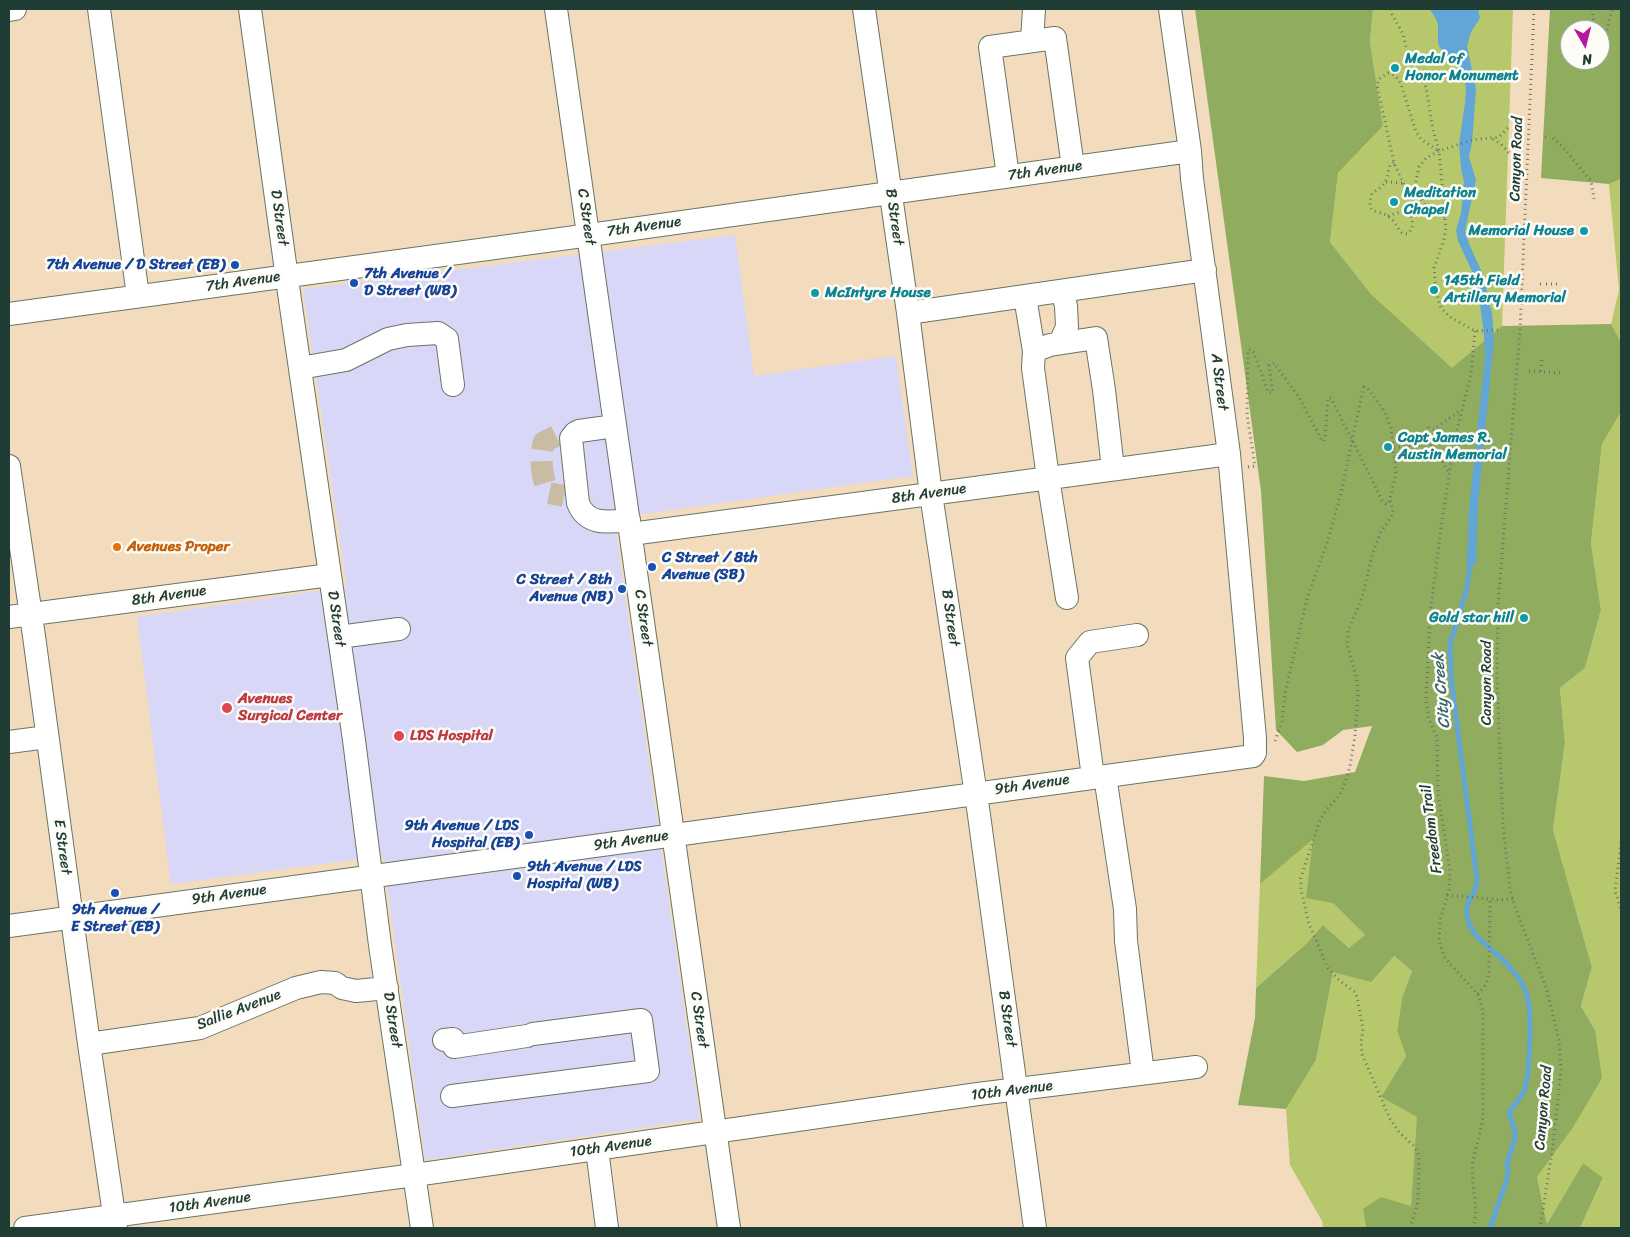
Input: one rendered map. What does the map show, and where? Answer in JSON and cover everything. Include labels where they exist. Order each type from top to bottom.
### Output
[{"type":"street","points":[[9,10],[15,9]]},
{"type":"street","points":[[99,9],[138,296]]},
{"type":"street","name":"D Street","points":[[250,9],[422,1228]]},
{"type":"street","name":"C Street","points":[[556,9],[729,1228]]},
{"type":"street","name":"B Street","points":[[864,9],[908,313],[931,494],[976,793],[1035,1228]]},
{"type":"street","points":[[1032,41],[1034,9]]},
{"type":"street","name":"A Street","points":[[1170,9],[1229,454],[1255,753],[1260,748]]},
{"type":"street","points":[[1008,176],[990,47],[1032,41],[1055,38],[1073,167]]},
{"type":"street","name":"7th Avenue","points":[[9,314],[1190,151]]},
{"type":"street","points":[[908,313],[1205,270]]},
{"type":"street","points":[[1060,343],[1067,327],[1066,306],[1062,291]]},
{"type":"street","points":[[1025,297],[1034,351],[1033,368],[1048,478],[1067,598]]},
{"type":"street","points":[[300,368],[346,360],[388,338],[438,333],[447,339],[453,385]]},
{"type":"street","points":[[1034,351],[1050,345],[1096,338],[1113,469]]},
{"type":"street","name":"8th Avenue","points":[[615,426],[565,434],[571,438],[570,495],[578,503],[581,511],[588,517],[598,521],[630,527],[931,494],[1229,454]]},
{"type":"street","name":"E Street","points":[[9,466],[19,616],[47,737],[115,1222]]},
{"type":"street","name":"8th Avenue","points":[[19,616],[330,574]]},
{"type":"street","points":[[340,637],[399,628]]},
{"type":"street","points":[[1137,635],[1090,642],[1077,658],[1125,910],[1126,941],[1143,1073]]},
{"type":"street","points":[[9,742],[47,737]]},
{"type":"street","name":"9th Avenue","points":[[9,926],[1099,776],[1260,748]]},
{"type":"street","name":"Sallie Avenue","points":[[89,1044],[200,1028],[296,988],[321,982],[335,983],[342,988],[356,991],[387,988]]},
{"type":"street","points":[[444,1040],[453,1039],[454,1047],[641,1020],[650,1080],[452,1096]]},
{"type":"street","name":"10th Avenue","points":[[25,1228],[115,1222],[415,1175],[1017,1090],[1196,1067]]},
{"type":"street","points":[[597,1149],[607,1228]]},
{"type":"path","points":[[1391,9],[1403,34],[1409,58],[1426,87],[1433,130],[1439,151],[1446,228],[1434,268],[1436,291],[1441,308],[1450,317],[1475,330],[1502,330]]},
{"type":"path","name":"Canyon Road","points":[[1534,9],[1520,330],[1498,605],[1497,679],[1502,818],[1508,874],[1513,900],[1547,990],[1559,1041],[1561,1070],[1556,1125],[1540,1228]]},
{"type":"path","points":[[1388,216],[1402,233],[1407,234],[1411,230],[1413,224],[1409,209],[1410,198],[1394,162],[1378,85],[1379,79],[1388,73],[1397,78],[1401,84],[1416,132],[1421,139],[1439,151]]},
{"type":"path","points":[[1445,218],[1430,212],[1418,195],[1415,185],[1419,167],[1426,158],[1439,151],[1472,140],[1499,137],[1510,126]]},
{"type":"path","points":[[1549,137],[1564,147],[1591,181],[1594,199]]},
{"type":"path","points":[[1492,139],[1502,144],[1509,153]]},
{"type":"path","points":[[1394,162],[1390,165],[1386,182],[1372,193],[1370,207],[1374,212],[1388,216],[1409,209]]},
{"type":"path","points":[[1386,182],[1404,183]]},
{"type":"path","points":[[1407,189],[1415,185]]},
{"type":"path","points":[[1410,198],[1418,195]]},
{"type":"path","points":[[1543,284],[1560,284]]},
{"type":"path","name":"Freedom Trail","points":[[1475,330],[1471,374],[1461,410],[1449,473],[1430,615],[1426,700],[1429,719],[1437,738],[1438,793],[1450,871],[1450,884],[1438,933],[1440,947],[1450,963],[1478,994]]},
{"type":"path","points":[[1248,467],[1255,466],[1247,415],[1249,349],[1253,351],[1268,392],[1272,393],[1273,391],[1269,365],[1274,363],[1299,397],[1322,441],[1325,437],[1326,411],[1329,397],[1331,398],[1382,500],[1386,504],[1390,501]]},
{"type":"path","points":[[1541,371],[1542,357]]},
{"type":"path","points":[[1529,371],[1563,373]]},
{"type":"path","points":[[1260,748],[1275,741],[1282,722],[1285,693],[1307,599],[1334,520],[1365,387],[1390,421],[1396,473],[1390,501],[1393,509],[1392,515],[1381,532],[1373,552],[1362,598],[1348,631],[1347,644],[1357,680],[1358,696],[1355,736],[1350,766],[1339,796],[1326,810],[1318,825],[1301,878],[1301,889],[1308,922],[1328,968],[1357,997],[1363,1030],[1362,1054],[1390,1119],[1418,1153],[1418,1202],[1410,1228]]},
{"type":"path","points":[[1429,433],[1461,410]]},
{"type":"path","points":[[1428,427],[1432,456]]},
{"type":"path","points":[[1431,444],[1449,473]]},
{"type":"path","points":[[1394,448],[1431,444]]},
{"type":"path","points":[[1621,843],[1615,891],[1621,910]]},
{"type":"path","points":[[1447,896],[1513,900]]},
{"type":"path","points":[[1473,1228],[1475,1213],[1473,1163],[1483,1113],[1483,1012],[1478,994],[1488,979],[1490,899]]},
{"type":"shaded area","name":"LDS Hospital","points":[[735,235],[754,376],[896,356],[913,476],[614,518],[700,1119],[425,1160],[383,856],[171,884],[137,617],[347,587],[303,289]]},
{"type":"green space","points":[[1195,9],[1373,9],[1370,42],[1383,126],[1338,173],[1330,242],[1371,294],[1452,368],[1502,326],[1611,324],[1621,342],[1621,412],[1602,444],[1591,543],[1601,610],[1585,668],[1560,688],[1565,743],[1553,830],[1592,967],[1581,1006],[1595,1030],[1602,1078],[1572,1129],[1537,1177],[1547,1224],[1583,1163],[1603,1178],[1580,1228],[1366,1228],[1363,1209],[1381,1197],[1411,1206],[1417,1117],[1381,1097],[1406,1056],[1397,1030],[1402,998],[1412,971],[1394,956],[1371,982],[1333,972],[1316,1060],[1286,1109],[1238,1105],[1255,1018],[1256,988],[1307,943],[1323,925],[1349,948],[1365,935],[1333,903],[1306,898],[1313,839],[1260,884],[1264,776],[1304,781],[1355,772],[1372,726],[1343,730],[1323,745],[1297,752],[1276,730],[1261,491]]},
{"type":"green space","points":[[1373,9],[1513,9],[1502,326],[1452,369],[1371,294],[1330,242],[1338,173],[1383,126],[1370,42]]},
{"type":"green space","points":[[1550,9],[1621,9],[1621,179],[1609,184],[1541,178]]},
{"type":"green space","points":[[1621,179],[1621,342],[1611,324],[1619,290],[1609,184]]},
{"type":"green space","points":[[1621,412],[1621,1228],[1580,1228],[1603,1179],[1583,1163],[1547,1224],[1537,1177],[1572,1129],[1595,1030],[1581,1006],[1592,967],[1553,830],[1565,743],[1560,688],[1585,668],[1601,610],[1591,543],[1602,444]]},
{"type":"green space","points":[[1313,838],[1333,903],[1365,935],[1350,949],[1323,925],[1307,943],[1256,988],[1260,884]]},
{"type":"green space","points":[[1394,956],[1412,971],[1402,998],[1397,1029],[1406,1056],[1381,1097],[1418,1117],[1411,1207],[1363,1209],[1366,1228],[1323,1228],[1322,1221],[1290,1165],[1286,1109],[1316,1060],[1333,971]]},
{"type":"water","points":[[1429,9],[1478,9],[1480,18],[1471,32],[1467,46],[1476,89],[1472,143],[1469,157],[1476,180],[1465,231],[1485,279],[1492,312],[1494,339],[1478,504],[1476,565],[1466,564],[1469,511],[1485,357],[1477,282],[1458,241],[1456,230],[1461,213],[1464,182],[1459,144],[1466,87],[1459,69],[1440,48],[1438,43],[1438,24]]},
{"type":"waterway","name":"City Creek","points":[[1471,559],[1466,592],[1450,644],[1451,678],[1477,879],[1475,890],[1468,905],[1467,915],[1472,930],[1482,942],[1507,964],[1526,991],[1529,1004],[1530,1029],[1526,1083],[1524,1091],[1509,1113],[1515,1131],[1515,1138],[1507,1163],[1507,1179],[1490,1228]]},
{"type":"tunnel","points":[[556,436],[544,442],[542,448],[542,468],[549,493],[564,496]]},
{"type":"place","name":"Medal of Honor Monument","points":[[1395,68]]},
{"type":"place","name":"Meditation Chapel","points":[[1394,202]]},
{"type":"place","name":"Memorial House","points":[[1584,231]]},
{"type":"place","name":"7th Avenue / D Street (EB)","points":[[235,265]]},
{"type":"place","name":"7th Avenue / D Street (WB)","points":[[354,283]]},
{"type":"place","name":"145th Field Artillery Memorial","points":[[1434,290]]},
{"type":"place","name":"McIntyre House","points":[[815,293]]},
{"type":"place","name":"Capt James R. Austin Memorial","points":[[1388,447]]},
{"type":"place","name":"Avenues Proper","points":[[117,547]]},
{"type":"place","name":"C Street / 8th Avenue (SB)","points":[[652,567]]},
{"type":"place","name":"C Street / 8th Avenue (NB)","points":[[622,589]]},
{"type":"place","name":"Gold star hill","points":[[1524,618]]},
{"type":"place","name":"Avenues Surgical Center","points":[[227,708]]},
{"type":"place","name":"LDS Hospital","points":[[399,736]]},
{"type":"place","name":"9th Avenue / LDS Hospital (EB)","points":[[529,835]]},
{"type":"place","name":"9th Avenue / LDS Hospital (WB)","points":[[517,876]]},
{"type":"place","name":"9th Avenue / E Street (EB)","points":[[115,893]]}]
